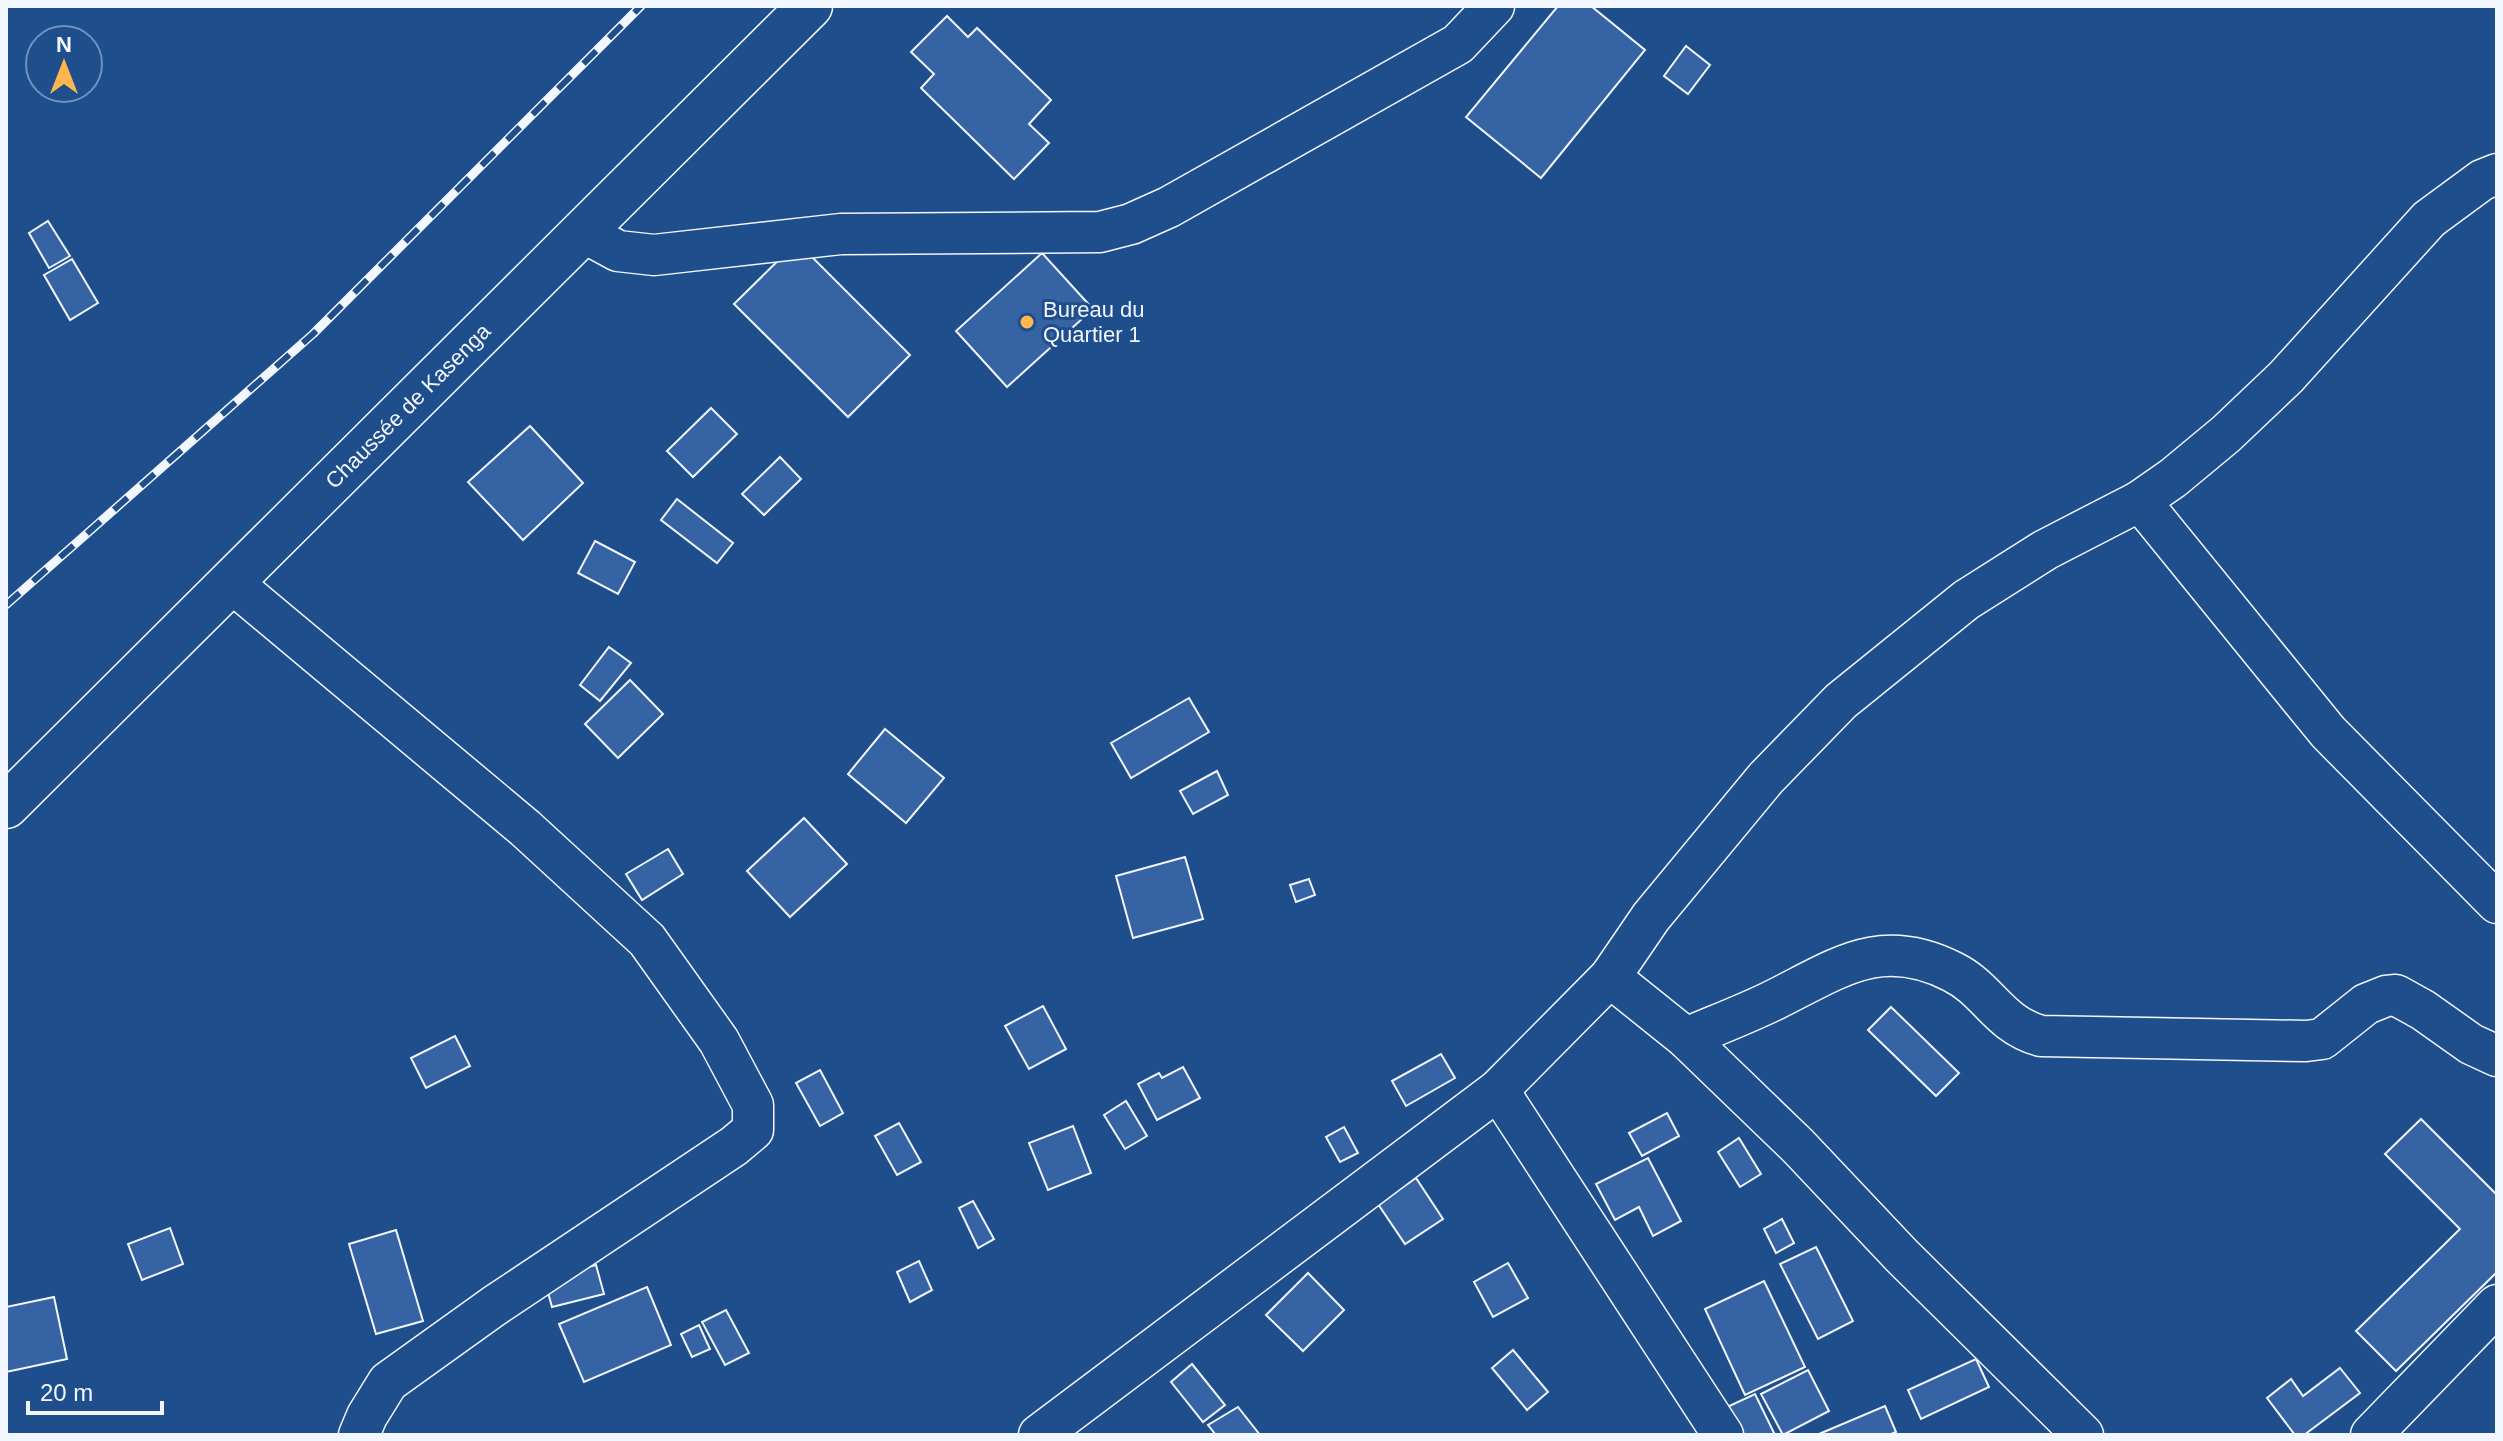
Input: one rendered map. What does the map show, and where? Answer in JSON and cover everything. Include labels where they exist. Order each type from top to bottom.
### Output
[{"type":"main road","name":"Chaussée de Kasenga","points":[[6,806],[810,6]]},
{"type":"street","points":[[583,232],[618,251],[654,255],[841,234],[1100,232],[1131,224],[1169,207],[1458,44],[1494,6]]},
{"type":"street","points":[[1039,1435],[1498,1090],[1610,977],[1651,917],[1766,778],[1841,701],[1966,600],[2045,550],[2140,501],[2173,478],[2226,434],[2286,377],[2429,219],[2482,180],[2497,174]]},
{"type":"street","points":[[2140,501],[2328,732],[2497,903]]},
{"type":"street","points":[[231,582],[525,828],[647,940],[719,1041],[753,1105],[753,1130],[734,1146],[494,1306],[388,1382],[359,1435]]},
{"type":"street","points":[[1686,1038],[1756,1009],[1831,970],[1861,959],[1892,954],[1923,958],[1957,973],[2020,1030],[2041,1036],[2306,1041],[2322,1039],[2366,1004],[2396,995],[2471,1044],[2497,1056]]},
{"type":"street","points":[[1610,977],[1686,1038],[1798,1146],[1902,1256],[2083,1435]]},
{"type":"street","points":[[1498,1090],[1723,1435]]},
{"type":"street","points":[[2371,1435],[2497,1305]]},
{"type":"building","points":[[1558,6],[1591,6],[1645,50],[1541,178],[1466,117]]},
{"type":"building","points":[[947,16],[968,37],[977,28],[1051,100],[1029,124],[1049,143],[1014,179],[921,88],[934,74],[911,52]]},
{"type":"building","points":[[1686,46],[1710,65],[1688,94],[1664,76]]},
{"type":"building","points":[[48,221],[70,256],[49,268],[29,233]]},
{"type":"building","points":[[797,242],[910,355],[848,417],[734,304]]},
{"type":"building","points":[[1042,253],[1093,309],[1007,387],[956,331]]},
{"type":"building","points":[[72,259],[98,303],[70,320],[44,275]]},
{"type":"building","points":[[711,408],[737,434],[693,477],[667,451]]},
{"type":"building","points":[[530,426],[583,483],[523,540],[468,482]]},
{"type":"building","points":[[780,457],[801,479],[764,515],[742,494]]},
{"type":"building","points":[[677,499],[733,543],[717,563],[661,520]]},
{"type":"building","points":[[595,541],[635,562],[618,594],[578,573]]},
{"type":"building","points":[[609,647],[631,663],[600,701],[580,685]]},
{"type":"building","points":[[630,680],[663,714],[618,758],[585,724]]},
{"type":"building","points":[[1189,698],[1209,732],[1131,778],[1111,743]]},
{"type":"building","points":[[885,729],[944,778],[906,823],[848,774]]},
{"type":"building","points":[[1217,771],[1228,795],[1193,814],[1180,791]]},
{"type":"building","points":[[804,818],[847,864],[790,917],[747,871]]},
{"type":"building","points":[[668,849],[683,874],[642,900],[626,874]]},
{"type":"building","points":[[1185,857],[1203,919],[1133,938],[1116,876]]},
{"type":"building","points":[[1309,879],[1315,895],[1296,902],[1290,885]]},
{"type":"building","points":[[1043,1006],[1066,1049],[1029,1069],[1005,1026]]},
{"type":"building","points":[[1891,1007],[1959,1073],[1936,1096],[1868,1030]]},
{"type":"building","points":[[455,1036],[470,1066],[426,1088],[411,1058]]},
{"type":"building","points":[[1441,1054],[1455,1078],[1406,1106],[1392,1081]]},
{"type":"building","points":[[1183,1067],[1200,1098],[1157,1120],[1138,1084],[1159,1073],[1162,1078]]},
{"type":"building","points":[[820,1070],[843,1113],[820,1126],[796,1083]]},
{"type":"building","points":[[1126,1101],[1147,1136],[1125,1149],[1104,1115]]},
{"type":"building","points":[[1667,1113],[1679,1136],[1642,1156],[1629,1133]]},
{"type":"building","points":[[2421,1119],[2497,1195],[2497,1272],[2396,1371],[2356,1331],[2460,1229],[2385,1154]]},
{"type":"building","points":[[899,1123],[921,1162],[897,1175],[875,1136]]},
{"type":"building","points":[[1073,1126],[1091,1173],[1048,1190],[1029,1143]]},
{"type":"building","points":[[1344,1127],[1358,1153],[1340,1162],[1326,1137]]},
{"type":"building","points":[[1739,1138],[1761,1174],[1740,1187],[1718,1152]]},
{"type":"building","points":[[1648,1158],[1681,1221],[1653,1236],[1639,1207],[1615,1220],[1596,1184]]},
{"type":"building","points":[[1416,1178],[1443,1219],[1405,1244],[1378,1204]]},
{"type":"building","points":[[973,1201],[994,1239],[978,1248],[959,1208]]},
{"type":"building","points":[[1782,1219],[1794,1243],[1776,1253],[1764,1229]]},
{"type":"building","points":[[170,1228],[183,1264],[142,1280],[128,1244]]},
{"type":"building","points":[[396,1230],[423,1321],[376,1334],[349,1244]]},
{"type":"building","points":[[1816,1247],[1853,1321],[1818,1339],[1780,1264]]},
{"type":"building","points":[[919,1261],[932,1290],[910,1302],[897,1272]]},
{"type":"building","points":[[1508,1263],[1528,1298],[1493,1317],[1474,1282]]},
{"type":"building","points":[[596,1265],[604,1294],[552,1307],[544,1278]]},
{"type":"building","points":[[1308,1273],[1344,1310],[1303,1351],[1266,1315]]},
{"type":"building","points":[[1764,1281],[1805,1367],[1745,1395],[1705,1309]]},
{"type":"building","points":[[647,1287],[671,1345],[584,1382],[559,1324]]},
{"type":"building","points":[[54,1297],[67,1359],[6,1372],[6,1307]]},
{"type":"building","points":[[726,1310],[749,1353],[725,1365],[702,1322]]},
{"type":"building","points":[[699,1325],[710,1349],[692,1357],[681,1334]]},
{"type":"building","points":[[1513,1350],[1548,1392],[1527,1410],[1492,1368]]},
{"type":"building","points":[[1976,1359],[1989,1387],[1921,1419],[1908,1390]]},
{"type":"building","points":[[1192,1364],[1225,1405],[1203,1422],[1171,1382]]},
{"type":"building","points":[[2340,1368],[2360,1393],[2304,1435],[2295,1435],[2267,1398],[2291,1379],[2303,1396]]},
{"type":"building","points":[[1808,1370],[1829,1411],[1783,1435],[1761,1394]]},
{"type":"building","points":[[1755,1394],[1775,1435],[1738,1435],[1725,1408]]},
{"type":"building","points":[[1885,1406],[1896,1432],[1889,1435],[1819,1434]]},
{"type":"building","points":[[1238,1407],[1260,1435],[1216,1435],[1208,1425]]},
{"type":"railway","points":[[6,605],[313,334],[641,6]]},
{"type":"place","name":"Bureau du Quartier 1","points":[[1027,322]]}]
